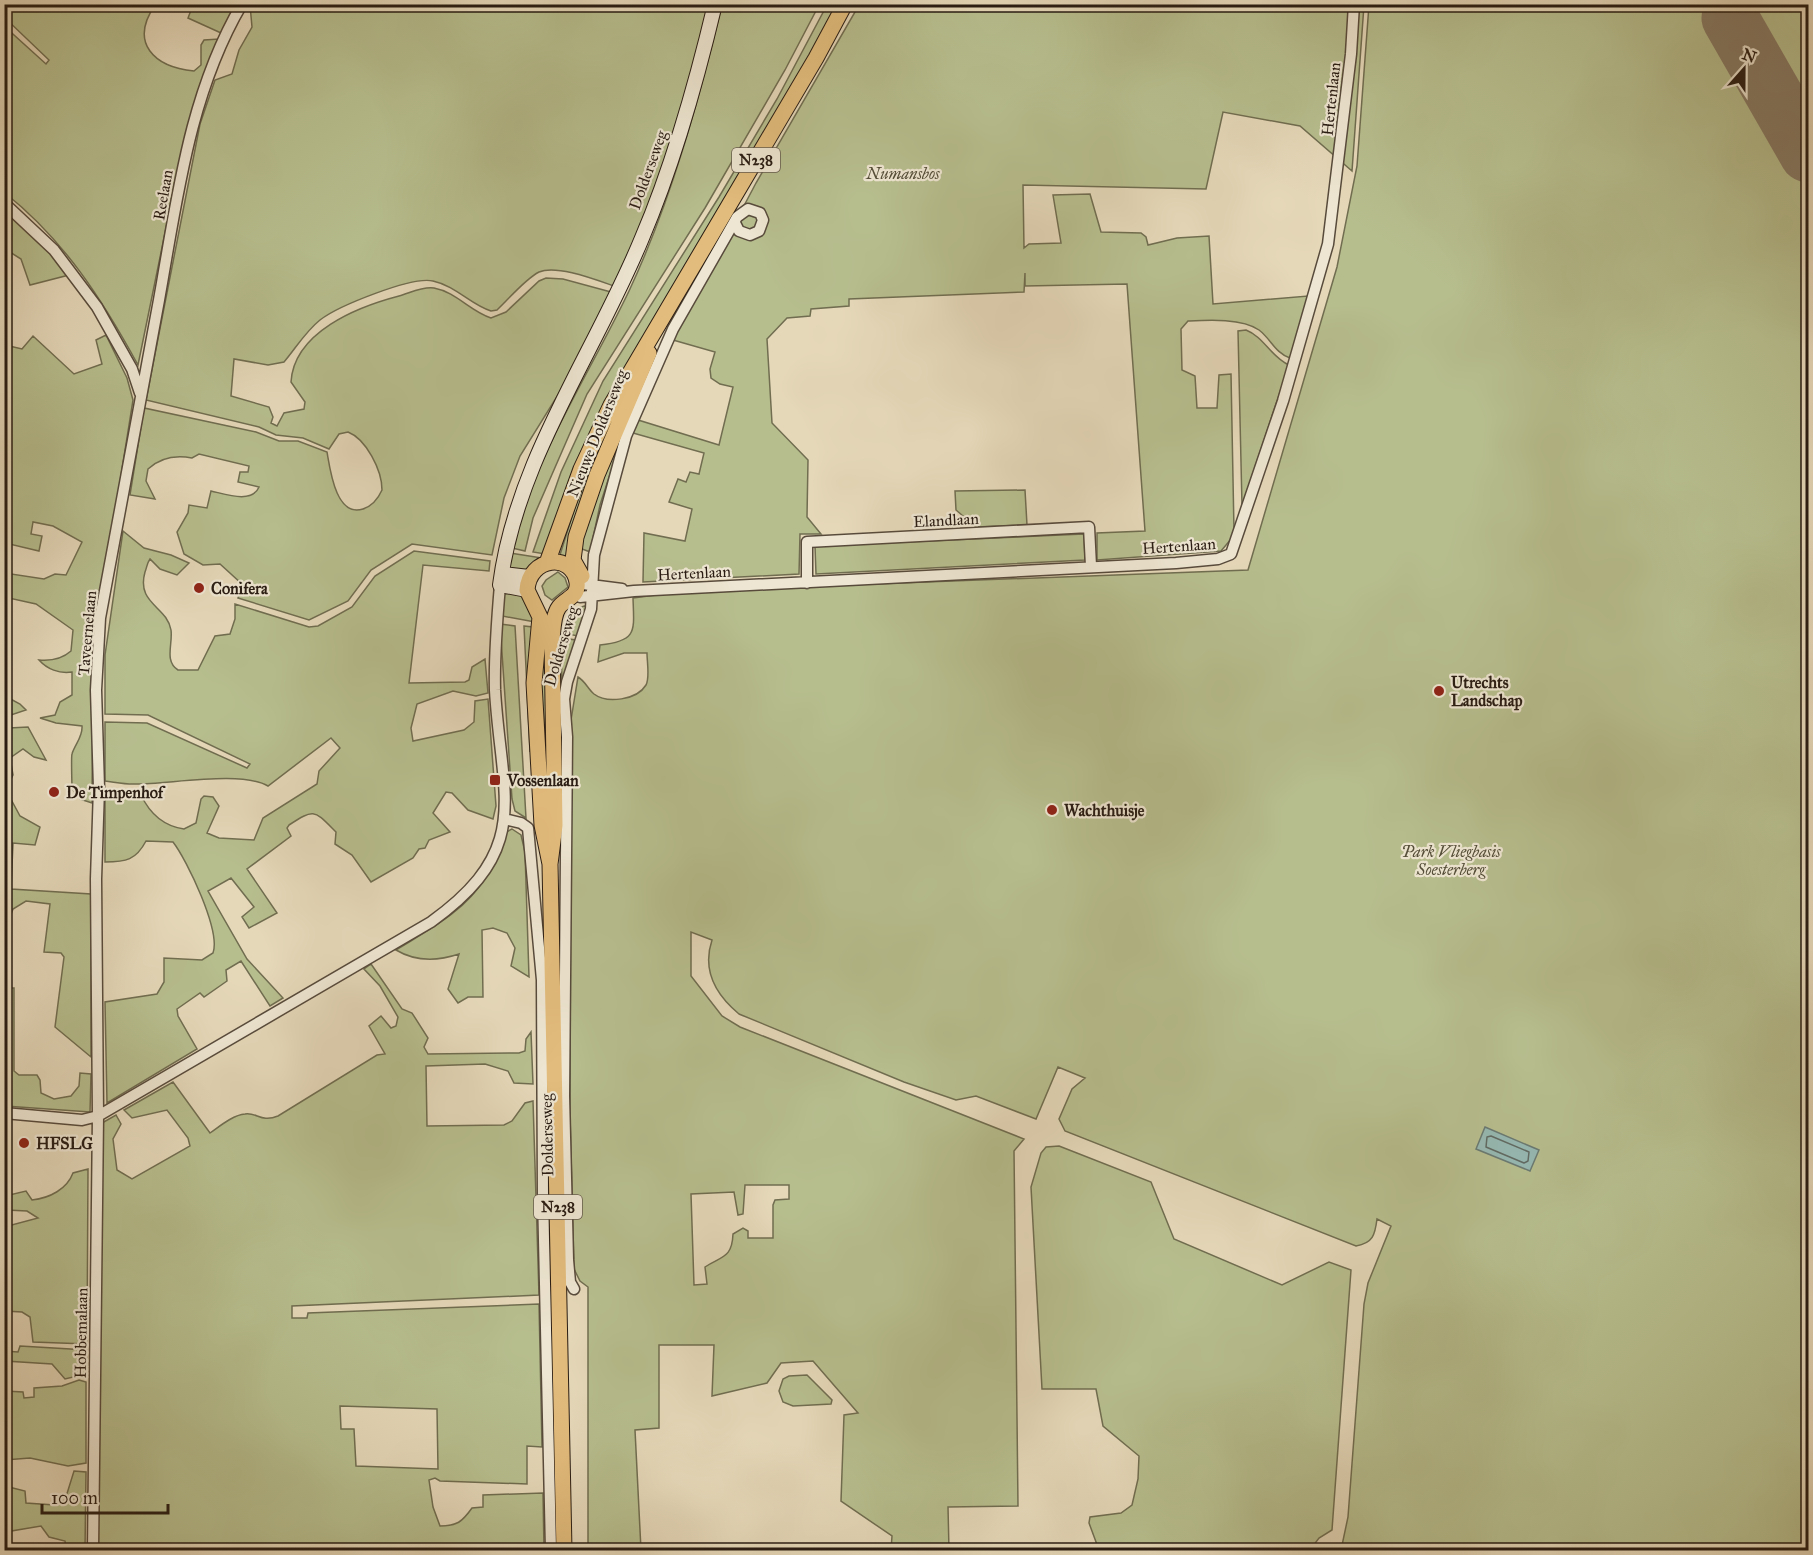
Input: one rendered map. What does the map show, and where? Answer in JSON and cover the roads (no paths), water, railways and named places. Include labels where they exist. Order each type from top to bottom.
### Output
[{"type":"main road","name":"Dolderseweg","points":[[501,580],[506,549],[522,495],[546,438],[642,239],[682,132],[715,4]]},
{"type":"main road","name":"Nieuwe Dolderseweg","points":[[550,563],[598,430],[634,362],[665,314],[845,4]]},
{"type":"main road","name":"Nieuwe Dolderseweg","points":[[584,586],[572,555],[586,507],[665,314]]},
{"type":"main road","points":[[501,580],[531,591],[542,605],[560,610],[576,603],[584,586],[570,570],[550,563],[537,567],[531,591]]},
{"type":"main road","name":"Dolderseweg","points":[[531,591],[540,617],[534,683],[542,825],[550,864]]},
{"type":"main road","name":"Dolderseweg","points":[[560,610],[553,650],[555,825],[550,864],[564,1551]]},
{"type":"street","name":"Reelaan","points":[[141,399],[191,134],[216,52],[242,4]]},
{"type":"street","name":"Hertenlaan","points":[[584,586],[634,591],[807,583],[1186,562],[1218,559],[1231,554],[1283,400],[1328,244],[1352,54],[1354,4]]},
{"type":"street","name":"Taveernelaan","points":[[4,203],[54,250],[97,307],[132,369],[141,399],[100,618],[96,690],[99,788],[96,879],[98,1116]]},
{"type":"street","name":"Dolderseweg","points":[[574,1289],[570,1282],[568,1260],[564,1096],[567,737],[564,699],[584,586],[626,436],[673,329],[735,223]]},
{"type":"street","name":"Elandlaan","points":[[807,583],[807,542],[1089,527],[1091,566]]},
{"type":"street","name":"Dolderseweg","points":[[501,580],[495,689],[505,781],[504,819],[528,828],[542,980],[543,1195],[551,1551]]},
{"type":"street","points":[[4,1113],[82,1120],[98,1116],[290,1005],[452,907],[470,890],[492,862],[504,819]]},
{"type":"street","name":"Hobbemalaan","points":[[93,1551],[98,1116]]},
{"type":"water","points":[[1485,1127],[1539,1150],[1530,1171],[1476,1149]]},
{"type":"place","name":"Conifera","points":[[199,588]]},
{"type":"place","name":"Utrechts Landschap","points":[[1439,691]]},
{"type":"place","name":"Vossenlaan","points":[[495,780]]},
{"type":"place","name":"De Timpenhof","points":[[54,792]]},
{"type":"place","name":"Wachthuisje","points":[[1052,810]]},
{"type":"place","name":"HFSLG","points":[[24,1143]]},
{"type":"park label","name":"Numansbos","points":[[903,173]]},
{"type":"park label","name":"Park Vliegbasis Soesterberg","points":[[1451,860]]}]
